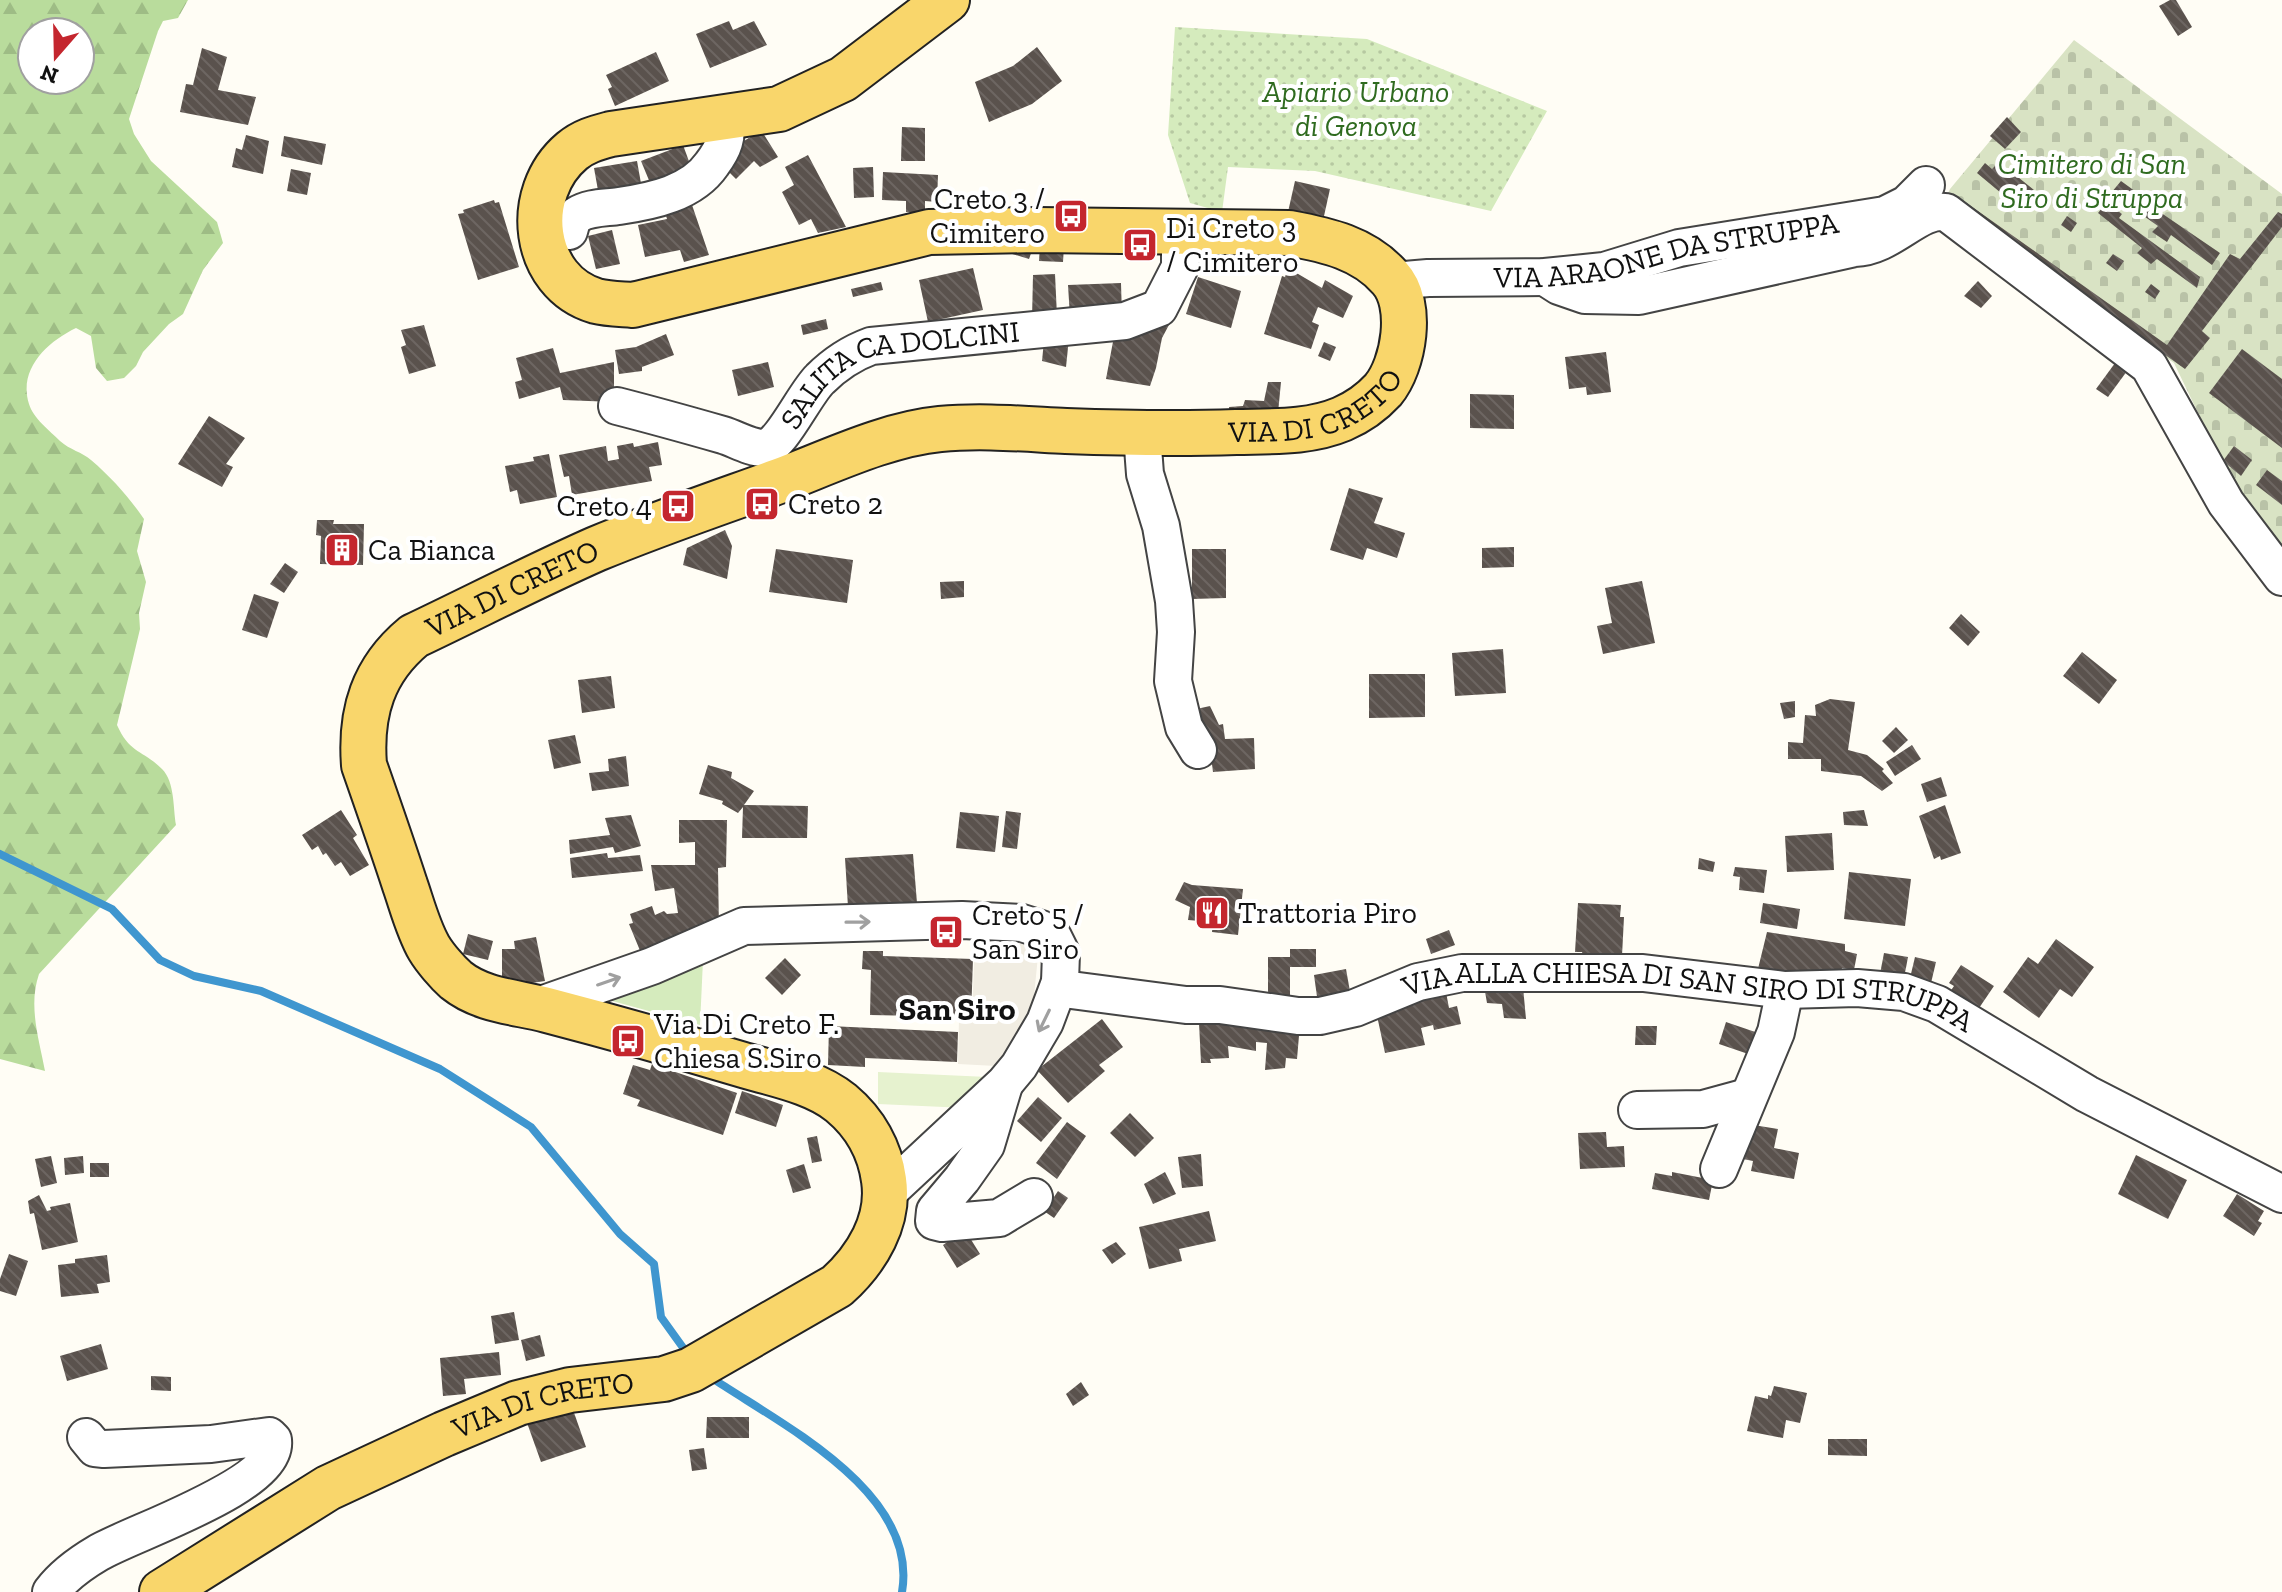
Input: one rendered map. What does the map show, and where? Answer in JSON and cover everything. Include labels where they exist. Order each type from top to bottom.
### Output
[{"type":"main road","points":[[947,0],[843,79],[779,109],[611,134],[590,140],[564,159],[551,179],[540,223],[546,257],[572,289],[599,302],[633,305],[929,232],[1180,249],[1289,233],[1323,239],[1351,249],[1373,261],[1393,281]]},
{"type":"main road","name":"VIA DI CRETO","points":[[162,1592],[328,1488],[444,1434],[518,1403],[570,1390],[664,1379],[691,1370],[837,1286],[854,1270],[872,1242],[885,1207],[882,1163],[875,1146],[841,1103],[825,1093],[794,1080],[621,1029],[502,1001],[475,992],[457,980],[429,948],[364,765],[362,736],[366,708],[394,652],[414,636],[597,549],[916,432],[984,428],[1142,434],[1314,428],[1343,419],[1364,407],[1383,390],[1399,360],[1404,316],[1393,281]]},
{"type":"street","points":[[569,231],[571,221],[593,209],[658,198],[692,186],[705,175],[725,144],[725,118]]},
{"type":"street","name":"VIA ARAONE DA STRUPPA","points":[[1393,281],[1545,277],[1604,271],[1679,248],[1885,215],[1907,204],[1926,185]]},
{"type":"street","points":[[1545,277],[1559,286],[1585,295],[1639,296],[1855,248],[1871,248],[1929,213],[1946,212],[2149,366],[2226,503],[2282,577]]},
{"type":"street","name":"SALITA CA DOLCINI","points":[[617,406],[768,448],[778,441],[819,379],[857,351],[907,341],[1125,321],[1159,308],[1180,249]]},
{"type":"street","points":[[1142,434],[1145,474],[1161,526],[1174,601],[1176,642],[1173,681],[1184,727],[1198,750]]},
{"type":"street","points":[[535,1007],[652,966],[744,926],[962,920],[1022,923],[1041,929],[1053,937],[1061,953],[1060,982],[1045,1022],[1019,1066],[1004,1084],[886,1194]]},
{"type":"street","name":"VIA ALLA CHIESA DI SAN SIRO DI STRUPPA","points":[[1060,982],[1071,990],[1186,1005],[1220,1005],[1309,1016],[1355,1008],[1418,982],[1462,973],[1643,973],[1785,990],[1872,989],[1924,997],[2087,1094],[2282,1194]]},
{"type":"street","points":[[1719,1169],[1776,1032],[1785,990]]},
{"type":"street","points":[[1004,1084],[986,1145],[935,1211],[934,1221],[999,1218],[1034,1197]]},
{"type":"street","points":[[1637,1110],[1703,1109],[1747,1097]]},
{"type":"street","points":[[51,1592],[65,1576],[98,1553],[226,1494],[264,1466],[274,1446],[269,1436],[211,1444],[104,1449],[95,1448],[86,1437]]},
{"type":"green space","points":[[0,0],[188,0],[178,18],[163,21],[158,31],[129,119],[134,134],[151,161],[217,222],[223,243],[203,270],[183,314],[143,352],[136,366],[124,378],[107,381],[96,368],[91,336],[76,328],[45,349],[31,368],[28,379],[29,404],[42,424],[113,480],[144,519],[137,551],[146,582],[139,613],[140,629],[117,725],[132,747],[166,774],[176,825],[39,974],[34,1010],[45,1071],[0,1059]]},
{"type":"green space","name":"Apiario Urbano di Genova","points":[[1175,27],[1367,39],[1547,111],[1491,211],[1315,171],[1228,167],[1222,212],[1190,203],[1168,135]]},
{"type":"green space","name":"Cimitero di San Siro di Struppa","points":[[2074,40],[2282,194],[2282,545],[2227,473],[2174,363],[1944,202],[1950,189]]},
{"type":"green space","points":[[703,960],[700,1025],[605,999]]},
{"type":"green space","points":[[878,1072],[988,1077],[966,1108],[878,1104]]},
{"type":"shaded area","points":[[975,939],[1039,946],[1031,1026],[996,1066],[958,1064],[959,1019],[972,1018]]},
{"type":"building","points":[[2176,0],[2192,27],[2178,36],[2159,6]]},
{"type":"building","points":[[729,21],[733,30],[754,21],[767,45],[710,68],[696,34]]},
{"type":"building","points":[[1037,47],[1062,81],[1032,104],[989,122],[975,82],[1013,66]]},
{"type":"building","points":[[202,48],[227,57],[218,90],[256,97],[248,125],[180,112],[186,84],[193,85]]},
{"type":"building","points":[[656,52],[669,81],[615,106],[608,89],[612,87],[606,75]]},
{"type":"building","points":[[2007,117],[2021,132],[2005,149],[1990,136]]},
{"type":"building","points":[[902,127],[925,128],[925,161],[901,161]]},
{"type":"building","points":[[761,130],[778,157],[760,167],[754,161],[736,179],[724,167],[741,143]]},
{"type":"building","points":[[246,135],[269,141],[263,174],[232,167],[236,148],[242,150]]},
{"type":"building","points":[[284,136],[326,144],[322,165],[281,156]]},
{"type":"building","points":[[683,145],[694,175],[653,190],[641,161]]},
{"type":"building","points":[[808,155],[846,227],[818,233],[811,219],[799,225],[782,192],[794,185],[785,167]]},
{"type":"building","points":[[637,161],[642,189],[599,196],[594,168]]},
{"type":"building","points":[[1985,163],[1992,169],[1995,166],[2004,174],[2008,169],[2034,190],[2019,208],[1977,173]]},
{"type":"building","points":[[873,167],[874,197],[854,198],[853,168]]},
{"type":"building","points":[[291,169],[311,173],[307,195],[287,191]]},
{"type":"building","points":[[883,172],[938,175],[937,202],[925,201],[925,213],[906,212],[906,201],[882,200]]},
{"type":"building","points":[[1295,181],[1330,189],[1324,216],[1288,212]]},
{"type":"building","points":[[2121,181],[2150,202],[2148,204],[2220,253],[2212,265],[2171,235],[2167,242],[2152,232],[2158,226],[2111,193]]},
{"type":"building","points":[[1954,194],[2167,345],[2230,254],[2240,259],[2278,212],[2282,214],[2282,227],[2202,331],[2210,338],[2185,369],[1948,201]]},
{"type":"building","points":[[690,199],[709,255],[684,262],[680,250],[645,257],[638,225],[667,219],[664,209]]},
{"type":"building","points":[[494,200],[495,203],[499,202],[519,267],[478,280],[458,214]]},
{"type":"building","points":[[2107,202],[2122,214],[2119,218],[2200,277],[2197,288],[2157,259],[2151,264],[2137,253],[2142,248],[2098,213]]},
{"type":"building","points":[[2067,216],[2077,223],[2071,232],[2061,225]]},
{"type":"building","points":[[612,230],[620,264],[596,269],[588,236]]},
{"type":"building","points":[[1040,245],[1064,247],[1063,262],[1039,261]]},
{"type":"building","points":[[1033,248],[1029,259],[999,250]]},
{"type":"building","points":[[2113,254],[2124,261],[2117,271],[2106,263]]},
{"type":"building","points":[[973,268],[983,310],[928,322],[919,280]]},
{"type":"building","points":[[1288,268],[1322,288],[1325,280],[1353,296],[1343,318],[1318,307],[1312,322],[1319,325],[1311,349],[1264,334],[1282,276],[1285,277]]},
{"type":"building","points":[[1055,274],[1057,316],[1032,319],[1033,275]]},
{"type":"building","points":[[1198,277],[1241,291],[1231,328],[1186,314]]},
{"type":"building","points":[[1978,281],[1992,296],[1981,308],[1964,296]]},
{"type":"building","points":[[881,282],[883,290],[853,297],[851,289]]},
{"type":"building","points":[[1121,283],[1122,316],[1070,317],[1068,285]]},
{"type":"building","points":[[2151,284],[2160,291],[2155,299],[2145,292]]},
{"type":"building","points":[[826,319],[828,329],[803,335],[801,325]]},
{"type":"building","points":[[1170,323],[1162,338],[1150,386],[1106,379],[1115,331]]},
{"type":"building","points":[[424,325],[436,366],[409,374],[401,347],[406,345],[401,330]]},
{"type":"building","points":[[666,334],[674,355],[642,367],[642,371],[619,374],[615,350],[636,347]]},
{"type":"building","points":[[1069,338],[1066,367],[1042,361],[1044,341]]},
{"type":"building","points":[[1324,342],[1336,347],[1330,361],[1318,356]]},
{"type":"building","points":[[553,348],[560,373],[614,362],[614,402],[563,400],[560,387],[519,399],[515,382],[522,380],[516,358]]},
{"type":"building","points":[[2242,349],[2282,379],[2282,448],[2209,393]]},
{"type":"building","points":[[1606,352],[1611,392],[1587,395],[1586,387],[1569,389],[1565,357]]},
{"type":"building","points":[[2118,359],[2130,367],[2108,397],[2096,389]]},
{"type":"building","points":[[768,362],[774,387],[738,396],[732,370]]},
{"type":"building","points":[[1268,382],[1281,382],[1278,413],[1230,414],[1229,407],[1243,406],[1245,400],[1264,401]]},
{"type":"building","points":[[1470,394],[1514,395],[1514,429],[1470,428]]},
{"type":"building","points":[[209,416],[245,438],[226,464],[233,467],[222,487],[178,464]]},
{"type":"building","points":[[658,442],[662,465],[649,467],[652,481],[572,495],[569,476],[564,477],[559,455],[606,446],[608,461],[619,459],[617,446],[633,443],[634,447]]},
{"type":"building","points":[[2234,446],[2252,460],[2241,476],[2223,461]]},
{"type":"building","points":[[549,454],[557,497],[520,504],[517,490],[510,492],[505,466],[534,461],[533,457]]},
{"type":"building","points":[[2267,470],[2282,481],[2282,505],[2256,485]]},
{"type":"building","points":[[1349,488],[1383,498],[1374,523],[1405,533],[1397,558],[1367,548],[1363,560],[1330,550]]},
{"type":"building","name":"Ca Bianca","points":[[317,520],[334,520],[333,524],[364,524],[363,565],[320,564],[321,536],[316,535]]},
{"type":"building","points":[[725,530],[732,546],[727,579],[683,565],[687,548]]},
{"type":"building","points":[[1514,547],[1514,567],[1482,568],[1482,548]]},
{"type":"building","points":[[776,549],[853,560],[847,603],[769,592]]},
{"type":"building","points":[[1192,549],[1226,549],[1226,598],[1192,599]]},
{"type":"building","points":[[285,563],[298,572],[284,593],[270,584]]},
{"type":"building","points":[[964,581],[964,597],[941,599],[940,582]]},
{"type":"building","points":[[1642,581],[1655,643],[1603,654],[1597,626],[1612,623],[1605,588]]},
{"type":"building","points":[[254,594],[279,602],[267,638],[242,630]]},
{"type":"building","points":[[1961,614],[1980,632],[1968,646],[1949,628]]},
{"type":"building","points":[[1503,649],[1506,693],[1455,696],[1452,653]]},
{"type":"building","points":[[2082,652],[2117,680],[2099,704],[2063,676]]},
{"type":"building","points":[[1369,674],[1425,674],[1425,717],[1369,718]]},
{"type":"building","points":[[611,676],[615,708],[582,713],[578,680]]},
{"type":"building","points":[[1830,699],[1855,702],[1848,750],[1867,755],[1884,769],[1882,771],[1893,783],[1882,791],[1861,776],[1821,771],[1821,759],[1788,759],[1788,742],[1803,743],[1805,715],[1816,716],[1815,705]]},
{"type":"building","points":[[1795,701],[1795,717],[1784,719],[1780,703]]},
{"type":"building","points":[[1210,706],[1219,725],[1223,724],[1225,739],[1254,738],[1255,769],[1213,772],[1209,741],[1192,710]]},
{"type":"building","points":[[1896,727],[1908,740],[1894,753],[1882,741]]},
{"type":"building","points":[[575,735],[581,763],[554,769],[548,740]]},
{"type":"building","points":[[1912,745],[1921,759],[1895,776],[1886,762]]},
{"type":"building","points":[[626,756],[629,786],[592,791],[589,773],[609,771],[608,759]]},
{"type":"building","points":[[708,765],[732,772],[731,778],[754,791],[744,805],[808,806],[807,838],[742,838],[743,807],[738,813],[722,804],[723,801],[699,794]]},
{"type":"building","points":[[1941,777],[1947,796],[1927,802],[1921,784]]},
{"type":"building","points":[[1945,805],[1961,853],[1941,860],[1940,856],[1934,859],[1919,816]]},
{"type":"building","points":[[341,810],[357,835],[353,838],[369,865],[350,876],[341,862],[335,866],[318,846],[312,850],[302,835]]},
{"type":"building","points":[[1864,810],[1868,826],[1844,825],[1843,812]]},
{"type":"building","points":[[1006,811],[1021,813],[1017,849],[1002,847]]},
{"type":"building","points":[[960,812],[999,816],[995,852],[956,848]]},
{"type":"building","points":[[631,815],[641,846],[615,853],[613,847],[570,854],[569,840],[610,835],[605,818]]},
{"type":"building","points":[[679,820],[727,820],[726,867],[718,868],[719,929],[641,953],[629,924],[633,923],[630,914],[652,906],[655,915],[664,911],[667,914],[678,913],[674,888],[655,891],[651,865],[695,865],[695,842],[679,843]]},
{"type":"building","points":[[1832,833],[1834,870],[1787,872],[1785,836]]},
{"type":"building","points":[[607,853],[608,858],[640,855],[643,871],[572,878],[570,858]]},
{"type":"building","points":[[913,854],[917,903],[848,907],[845,858]]},
{"type":"building","points":[[1699,858],[1715,862],[1713,872],[1698,869]]},
{"type":"building","points":[[1735,867],[1767,870],[1764,893],[1739,890],[1740,877],[1733,876]]},
{"type":"building","points":[[1849,872],[1911,879],[1905,926],[1844,919]]},
{"type":"building","points":[[1184,882],[1243,889],[1238,935],[1212,932],[1213,922],[1188,920],[1190,907],[1175,900]]},
{"type":"building","points":[[1578,903],[1621,905],[1620,917],[1624,917],[1622,956],[1575,952]]},
{"type":"building","points":[[1763,903],[1800,909],[1797,929],[1760,923]]},
{"type":"building","points":[[1449,930],[1455,945],[1431,954],[1426,939]]},
{"type":"building","points":[[1767,932],[1845,944],[1845,951],[1857,954],[1854,970],[1842,968],[1838,983],[1756,977]]},
{"type":"building","points":[[468,934],[493,941],[488,960],[463,954]]},
{"type":"building","points":[[536,937],[545,981],[525,984],[502,980],[502,949],[515,949],[514,941]]},
{"type":"building","points":[[2056,939],[2094,967],[2072,997],[2060,989],[2039,1018],[2003,992],[2028,957],[2038,964]]},
{"type":"building","points":[[1290,949],[1316,949],[1316,967],[1290,967],[1290,995],[1268,995],[1268,957],[1290,957]]},
{"type":"building","points":[[863,951],[883,951],[883,956],[973,959],[971,1017],[870,1015],[871,970],[862,969]]},
{"type":"building","points":[[1884,953],[1908,957],[1904,978],[1880,974]]},
{"type":"building","points":[[1915,957],[1936,962],[1931,983],[1910,978]]},
{"type":"building","points":[[785,958],[801,975],[782,995],[765,978]]},
{"type":"building","points":[[1961,965],[1994,986],[1975,1014],[1947,996],[1954,986],[1949,983]]},
{"type":"building","points":[[1346,969],[1352,1003],[1319,1011],[1314,975]]},
{"type":"building","points":[[1484,986],[1523,987],[1526,1019],[1504,1018],[1502,1004],[1487,1003]]},
{"type":"building","points":[[1445,987],[1449,1008],[1457,1006],[1461,1024],[1434,1030],[1433,1025],[1421,1028],[1425,1045],[1385,1053],[1376,1011]]},
{"type":"building","points":[[1102,1019],[1123,1047],[1099,1065],[1105,1071],[1068,1103],[1037,1070]]},
{"type":"building","points":[[1726,1022],[1764,1035],[1757,1057],[1719,1044]]},
{"type":"building","points":[[1199,1023],[1300,1024],[1297,1059],[1286,1058],[1285,1068],[1265,1070],[1267,1043],[1256,1042],[1256,1051],[1228,1046],[1229,1058],[1201,1063]]},
{"type":"building","points":[[829,1026],[958,1032],[957,1062],[865,1058],[865,1067],[828,1065]]},
{"type":"building","points":[[1636,1026],[1657,1026],[1656,1045],[1635,1045]]},
{"type":"building","points":[[652,1064],[737,1093],[723,1135],[637,1106],[640,1100],[623,1094],[633,1065],[650,1070]]},
{"type":"building","points":[[742,1091],[783,1105],[776,1127],[735,1113]]},
{"type":"building","points":[[1038,1097],[1062,1118],[1041,1142],[1017,1121]]},
{"type":"building","points":[[1130,1113],[1154,1138],[1135,1157],[1110,1133]]},
{"type":"building","points":[[1067,1122],[1086,1136],[1057,1179],[1036,1163]]},
{"type":"building","points":[[1741,1123],[1778,1129],[1774,1148],[1799,1153],[1794,1179],[1751,1171],[1753,1161],[1728,1156]]},
{"type":"building","points":[[1606,1132],[1607,1147],[1624,1146],[1625,1167],[1580,1169],[1578,1133]]},
{"type":"building","points":[[817,1136],[822,1161],[812,1163],[807,1138]]},
{"type":"building","points":[[1201,1154],[1203,1186],[1182,1188],[1178,1157]]},
{"type":"building","points":[[2136,1155],[2187,1180],[2168,1219],[2118,1194]]},
{"type":"building","points":[[51,1156],[57,1183],[41,1187],[35,1159]]},
{"type":"building","points":[[83,1156],[84,1173],[65,1175],[64,1158]]},
{"type":"building","points":[[90,1163],[109,1163],[109,1177],[90,1177]]},
{"type":"building","points":[[804,1164],[811,1188],[793,1193],[786,1170]]},
{"type":"building","points":[[1165,1172],[1176,1194],[1153,1204],[1144,1184]]},
{"type":"building","points":[[1672,1172],[1713,1180],[1709,1200],[1652,1189],[1655,1173],[1672,1176]]},
{"type":"building","points":[[1058,1191],[1068,1198],[1054,1218],[1038,1207],[1048,1193],[1054,1197]]},
{"type":"building","points":[[2237,1194],[2264,1211],[2258,1221],[2262,1223],[2254,1236],[2223,1216]]},
{"type":"building","points":[[39,1195],[47,1211],[51,1210],[50,1207],[70,1203],[78,1242],[42,1250],[34,1213],[30,1214],[28,1201]]},
{"type":"building","points":[[1209,1211],[1216,1241],[1179,1249],[1182,1261],[1149,1269],[1139,1227]]},
{"type":"building","points":[[965,1230],[980,1254],[957,1268],[943,1245]]},
{"type":"building","points":[[1116,1242],[1126,1254],[1112,1264],[1102,1250]]},
{"type":"building","points":[[9,1254],[28,1261],[16,1296],[0,1291],[0,1279]]},
{"type":"building","points":[[107,1255],[110,1282],[97,1284],[99,1293],[61,1297],[58,1265],[75,1263],[75,1259]]},
{"type":"building","points":[[514,1312],[519,1340],[495,1344],[491,1316]]},
{"type":"building","points":[[540,1335],[545,1356],[526,1361],[521,1340]]},
{"type":"building","points":[[101,1344],[108,1369],[67,1381],[60,1356]]},
{"type":"building","points":[[499,1352],[501,1375],[464,1379],[466,1394],[443,1396],[440,1358]]},
{"type":"building","points":[[151,1376],[171,1377],[171,1391],[151,1390]]},
{"type":"building","points":[[1081,1382],[1089,1395],[1073,1406],[1066,1394]]},
{"type":"building","points":[[1774,1386],[1807,1393],[1800,1423],[1786,1420],[1783,1438],[1747,1431],[1755,1396],[1768,1399]]},
{"type":"building","points":[[571,1404],[586,1447],[541,1462],[526,1420]]},
{"type":"building","points":[[707,1417],[749,1417],[749,1438],[706,1438]]},
{"type":"building","points":[[1828,1439],[1867,1439],[1867,1456],[1828,1455]]},
{"type":"building","points":[[704,1448],[707,1469],[692,1471],[689,1450]]},
{"type":"waterway","points":[[0,854],[112,909],[160,960],[194,976],[261,991],[440,1069],[531,1127],[620,1234],[654,1264],[661,1317],[684,1349]]},
{"type":"waterway","points":[[715,1380],[809,1441],[841,1466],[868,1494],[890,1524],[902,1556],[902,1592]]},
{"type":"place","name":"Creto 3 / Cimitero","points":[[1071,216]]},
{"type":"place","name":"Di Creto 3 / Cimitero","points":[[1140,245]]},
{"type":"place","name":"Creto 2","points":[[762,504]]},
{"type":"place","name":"Creto 4","points":[[678,506]]},
{"type":"place","name":"Ca Bianca","points":[[342,550]]},
{"type":"place","name":"Trattoria Piro","points":[[1212,913]]},
{"type":"place","name":"Creto 5 / San Siro","points":[[946,932]]},
{"type":"place","name":"Via Di Creto F. Chiesa S.Siro","points":[[628,1041]]},
{"type":"district","name":"San Siro","points":[[957,1009]]}]
